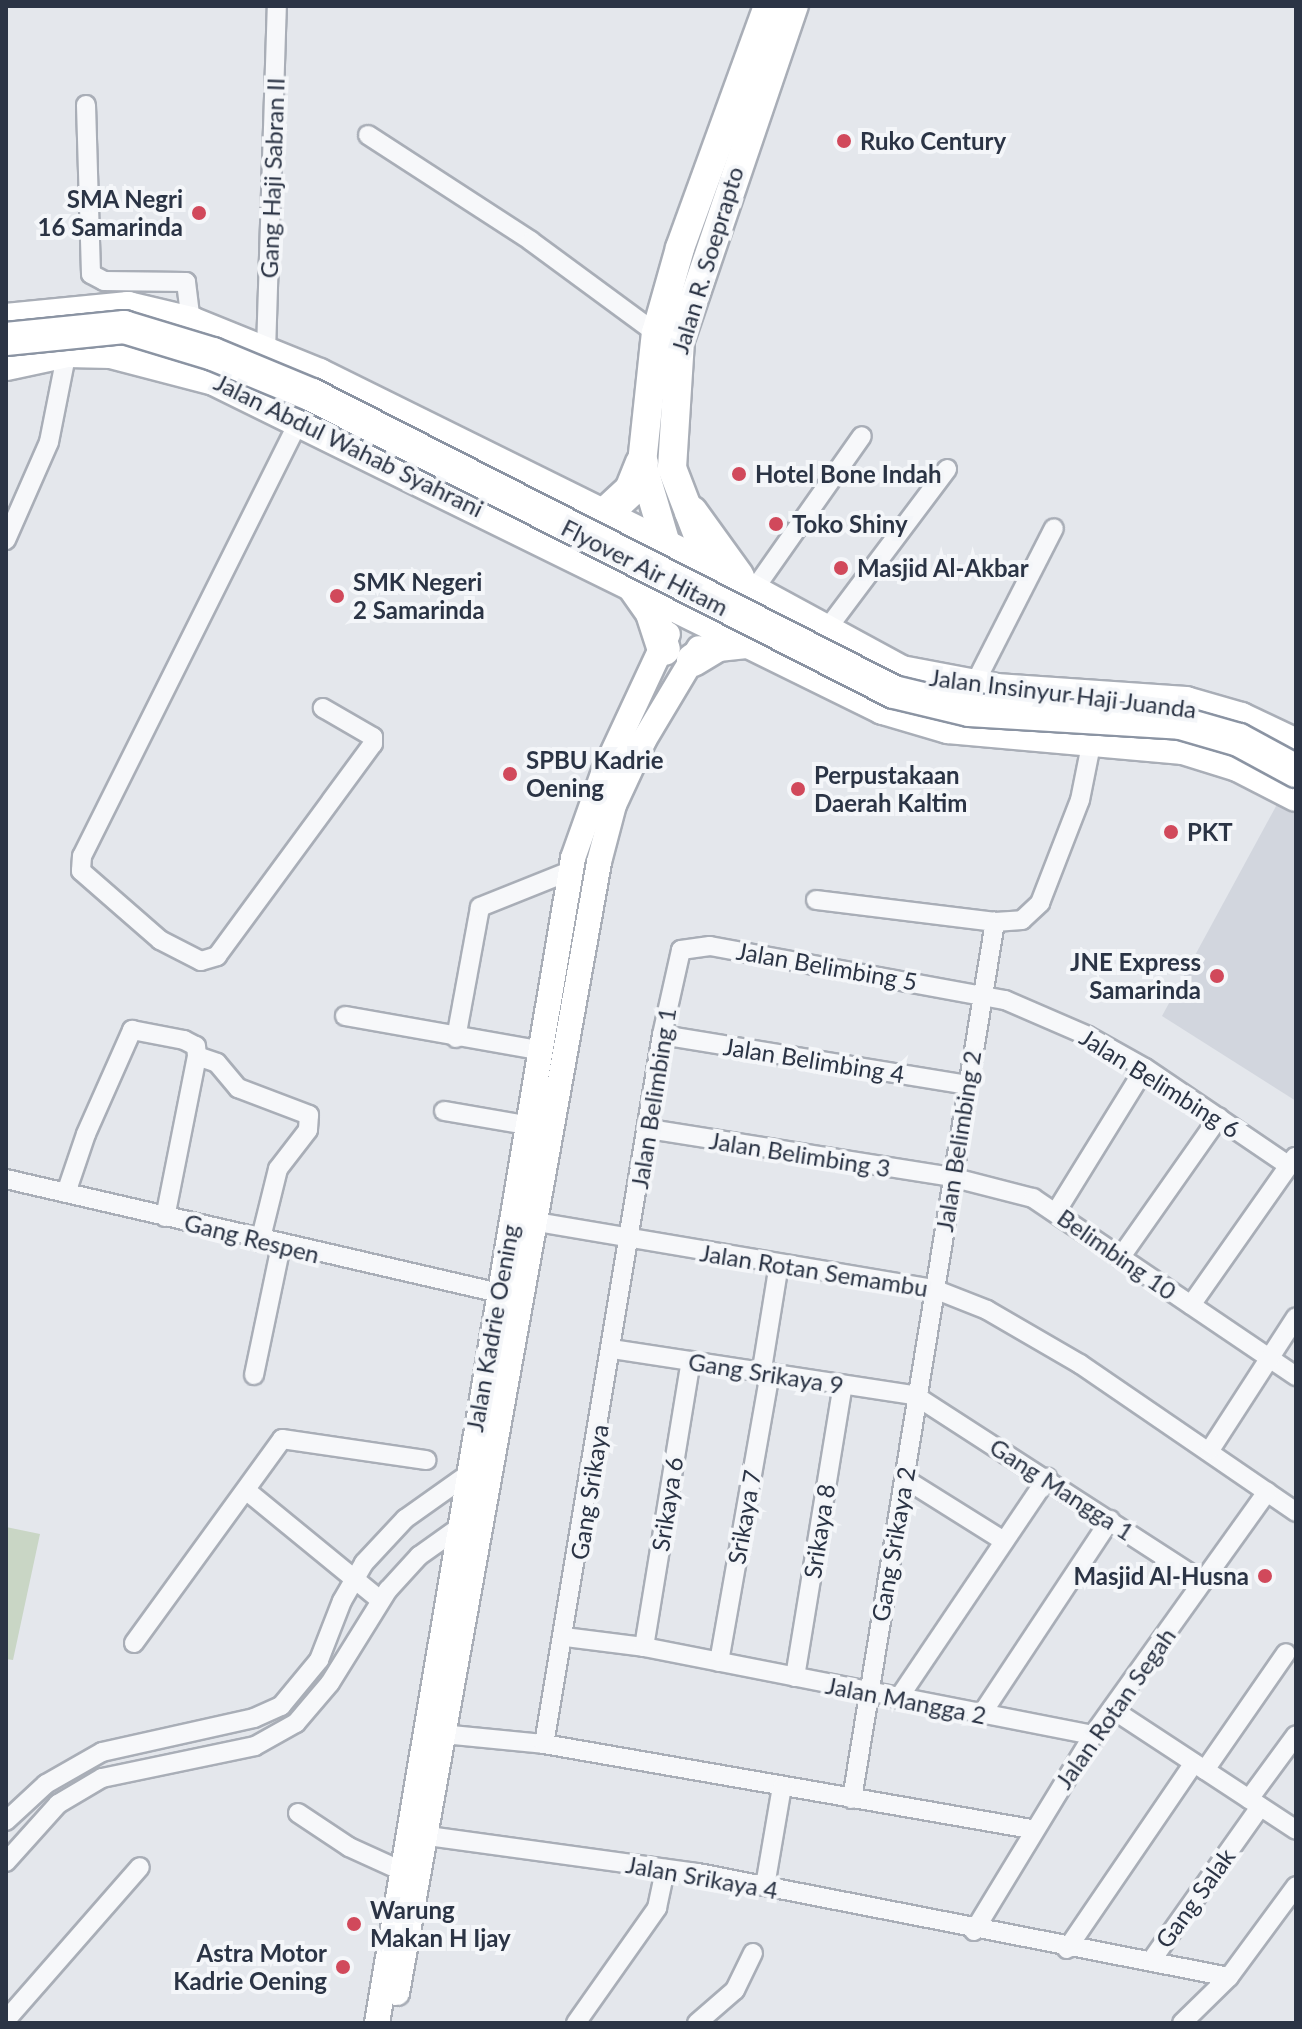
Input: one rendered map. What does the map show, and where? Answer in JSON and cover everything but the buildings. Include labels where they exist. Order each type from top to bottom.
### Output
[{"type":"highway","name":"Jalan Abdul Wahab Syahrani","points":[[6,320],[128,308],[191,323],[266,351],[706,566]]},
{"type":"highway","name":"Flyover Air Hitam","points":[[6,339],[124,327],[213,354],[312,395],[894,692],[969,710],[1180,723],[1239,740],[1296,771]]},
{"type":"highway","name":"Jalan Abdul Wahab Syahrani","points":[[6,364],[67,351],[111,352],[214,379],[711,623]]},
{"type":"highway","points":[[410,473],[431,431]]},
{"type":"highway","points":[[603,516],[631,490],[642,463]]},
{"type":"highway","points":[[691,512],[750,590]]},
{"type":"highway","name":"Jalan Insinyur Haji Juanda","points":[[706,566],[824,633],[901,672],[973,687],[1186,703],[1241,719],[1296,745]]},
{"type":"highway","points":[[632,584],[678,654],[746,642]]},
{"type":"highway","name":"Jalan Insinyur Haji Juanda","points":[[711,623],[820,682],[935,723],[1183,748],[1238,765],[1296,795]]},
{"type":"main road","name":"Jalan R. Soeprapto","points":[[676,604],[669,549],[642,463],[656,333],[680,248],[768,6]]},
{"type":"main road","name":"Jalan R. Soeprapto","points":[[711,623],[706,566],[691,512],[672,468],[680,340],[794,6]]},
{"type":"main road","points":[[676,604],[678,654]]},
{"type":"main road","points":[[678,654],[711,623]]},
{"type":"main road","name":"Jalan Kadrie Oening","points":[[392,2023],[428,1836],[435,1733],[458,1528],[499,1293],[523,1220],[526,1125],[570,871],[604,771],[678,654]]},
{"type":"main road","name":"Jalan Kadrie Oening","points":[[377,2023],[402,1871],[484,1511],[523,1220],[594,891],[614,805],[678,654]]},
{"type":"street","name":"Gang Haji Sabran II","points":[[266,351],[277,6]]},
{"type":"street","points":[[86,105],[91,274],[104,281],[186,282],[191,323]]},
{"type":"street","points":[[368,135],[531,241],[656,333]]},
{"type":"street","points":[[6,540],[49,442],[67,351]]},
{"type":"street","points":[[300,419],[82,856],[81,871],[160,940],[201,961],[217,956],[371,749],[373,737],[323,708]]},
{"type":"street","points":[[750,590],[862,436]]},
{"type":"street","points":[[824,633],[947,469]]},
{"type":"street","points":[[973,687],[1054,528]]},
{"type":"street","points":[[816,900],[995,922],[1022,920],[1040,903],[1080,800],[1092,740]]},
{"type":"street","points":[[456,1038],[480,907],[570,871]]},
{"type":"street","name":"Jalan Belimbing 2","points":[[934,1289],[995,922]]},
{"type":"street","name":"Jalan Belimbing 5","points":[[677,956],[689,946],[710,946],[981,993]]},
{"type":"street","name":"Jalan Belimbing 1","points":[[631,1241],[677,956]]},
{"type":"street","name":"Jalan Belimbing 6","points":[[981,993],[1067,1026],[1145,1068],[1293,1161]]},
{"type":"street","points":[[345,1016],[456,1038],[538,1050]]},
{"type":"street","points":[[66,1193],[132,1030],[193,1043],[197,1056],[165,1217]]},
{"type":"street","name":"Jalan Belimbing 4","points":[[662,1035],[967,1085]]},
{"type":"street","points":[[197,1056],[217,1063],[238,1088],[309,1115],[308,1130],[278,1169],[260,1242]]},
{"type":"street","points":[[1056,1212],[1145,1068]]},
{"type":"street","points":[[444,1111],[526,1125]]},
{"type":"street","points":[[1120,1258],[1219,1117]]},
{"type":"street","name":"Jalan Belimbing 3","points":[[649,1129],[951,1177]]},
{"type":"street","points":[[1191,1305],[1293,1161]]},
{"type":"street","name":"Belimbing 10","points":[[951,1177],[1007,1189],[1056,1212],[1296,1376]]},
{"type":"street","name":"Gang Respen","points":[[6,1179],[260,1242],[499,1293]]},
{"type":"street","name":"Jalan Rotan Semambu","points":[[523,1220],[631,1241],[934,1289],[987,1310],[1080,1364],[1210,1450],[1296,1512]]},
{"type":"street","name":"Gang Srikaya","points":[[544,1744],[565,1637],[631,1241]]},
{"type":"street","points":[[254,1375],[281,1246]]},
{"type":"street","name":"Srikaya 7","points":[[719,1662],[766,1370],[779,1264]]},
{"type":"street","name":"Gang Srikaya 2","points":[[852,1799],[934,1289]]},
{"type":"street","points":[[1210,1450],[1296,1317]]},
{"type":"street","name":"Gang Srikaya 9","points":[[612,1349],[766,1370],[919,1397]]},
{"type":"street","name":"Srikaya 6","points":[[644,1647],[691,1361]]},
{"type":"street","name":"Srikaya 8","points":[[795,1677],[843,1385]]},
{"type":"street","name":"Gang Mangga 1","points":[[919,1397],[1203,1582]]},
{"type":"street","points":[[134,1643],[282,1439],[426,1460]]},
{"type":"street","points":[[6,1821],[46,1784],[102,1752],[254,1718],[281,1706],[319,1660],[355,1580],[405,1519],[467,1475]]},
{"type":"street","points":[[898,1699],[1047,1478]]},
{"type":"street","points":[[905,1479],[1004,1541]]},
{"type":"street","points":[[247,1491],[380,1600]]},
{"type":"street","name":"Jalan Rotan Segah","points":[[974,1931],[1033,1829],[1093,1735],[1267,1492]]},
{"type":"street","points":[[6,1862],[58,1804],[102,1778],[255,1746],[296,1723],[330,1683],[380,1600],[419,1556],[484,1511]]},
{"type":"street","points":[[981,1715],[1110,1520]]},
{"type":"street","name":"Jalan Mangga 2","points":[[565,1637],[644,1647],[1093,1735]]},
{"type":"street","points":[[1067,1949],[1286,1653]]},
{"type":"street","points":[[1112,1709],[1296,1830]]},
{"type":"street","points":[[435,1733],[544,1744],[1033,1829]]},
{"type":"street","name":"Gang Salak","points":[[974,1931],[1151,1961],[1296,1735]]},
{"type":"street","points":[[765,1886],[782,1787]]},
{"type":"street","points":[[298,1813],[349,1847],[402,1871]]},
{"type":"street","name":"Jalan Srikaya 4","points":[[428,1836],[765,1886],[974,1931]]},
{"type":"street","points":[[10,2018],[140,1867]]},
{"type":"street","points":[[576,2023],[657,1908],[665,1869]]},
{"type":"street","points":[[1182,2023],[1229,1977],[1296,1886]]},
{"type":"street","points":[[697,2023],[735,1990],[753,1953]]},
{"type":"street","points":[[1151,1961],[1229,1977]]},
{"type":"shaded area","points":[[1281,797],[1296,806],[1296,1101],[1162,1016]]},
{"type":"green space","points":[[6,1527],[40,1534],[13,1660],[6,1659]]},
{"type":"place","name":"Ruko Century","points":[[844,141]]},
{"type":"place","name":"SMA Negri 16 Samarinda","points":[[199,213]]},
{"type":"place","name":"Hotel Bone Indah","points":[[739,474]]},
{"type":"place","name":"Toko Shiny","points":[[776,524]]},
{"type":"place","name":"Masjid Al-Akbar","points":[[841,568]]},
{"type":"place","name":"SMK Negeri 2 Samarinda","points":[[337,596]]},
{"type":"place","name":"SPBU Kadrie Oening","points":[[510,774]]},
{"type":"place","name":"Perpustakaan Daerah Kaltim","points":[[798,789]]},
{"type":"place","name":"PKT","points":[[1171,832]]},
{"type":"place","name":"JNE Express Samarinda","points":[[1217,976]]},
{"type":"place","name":"Masjid Al-Husna","points":[[1265,1576]]},
{"type":"place","name":"Warung Makan H Ijay","points":[[354,1924]]},
{"type":"place","name":"Astra Motor Kadrie Oening","points":[[343,1967]]}]
